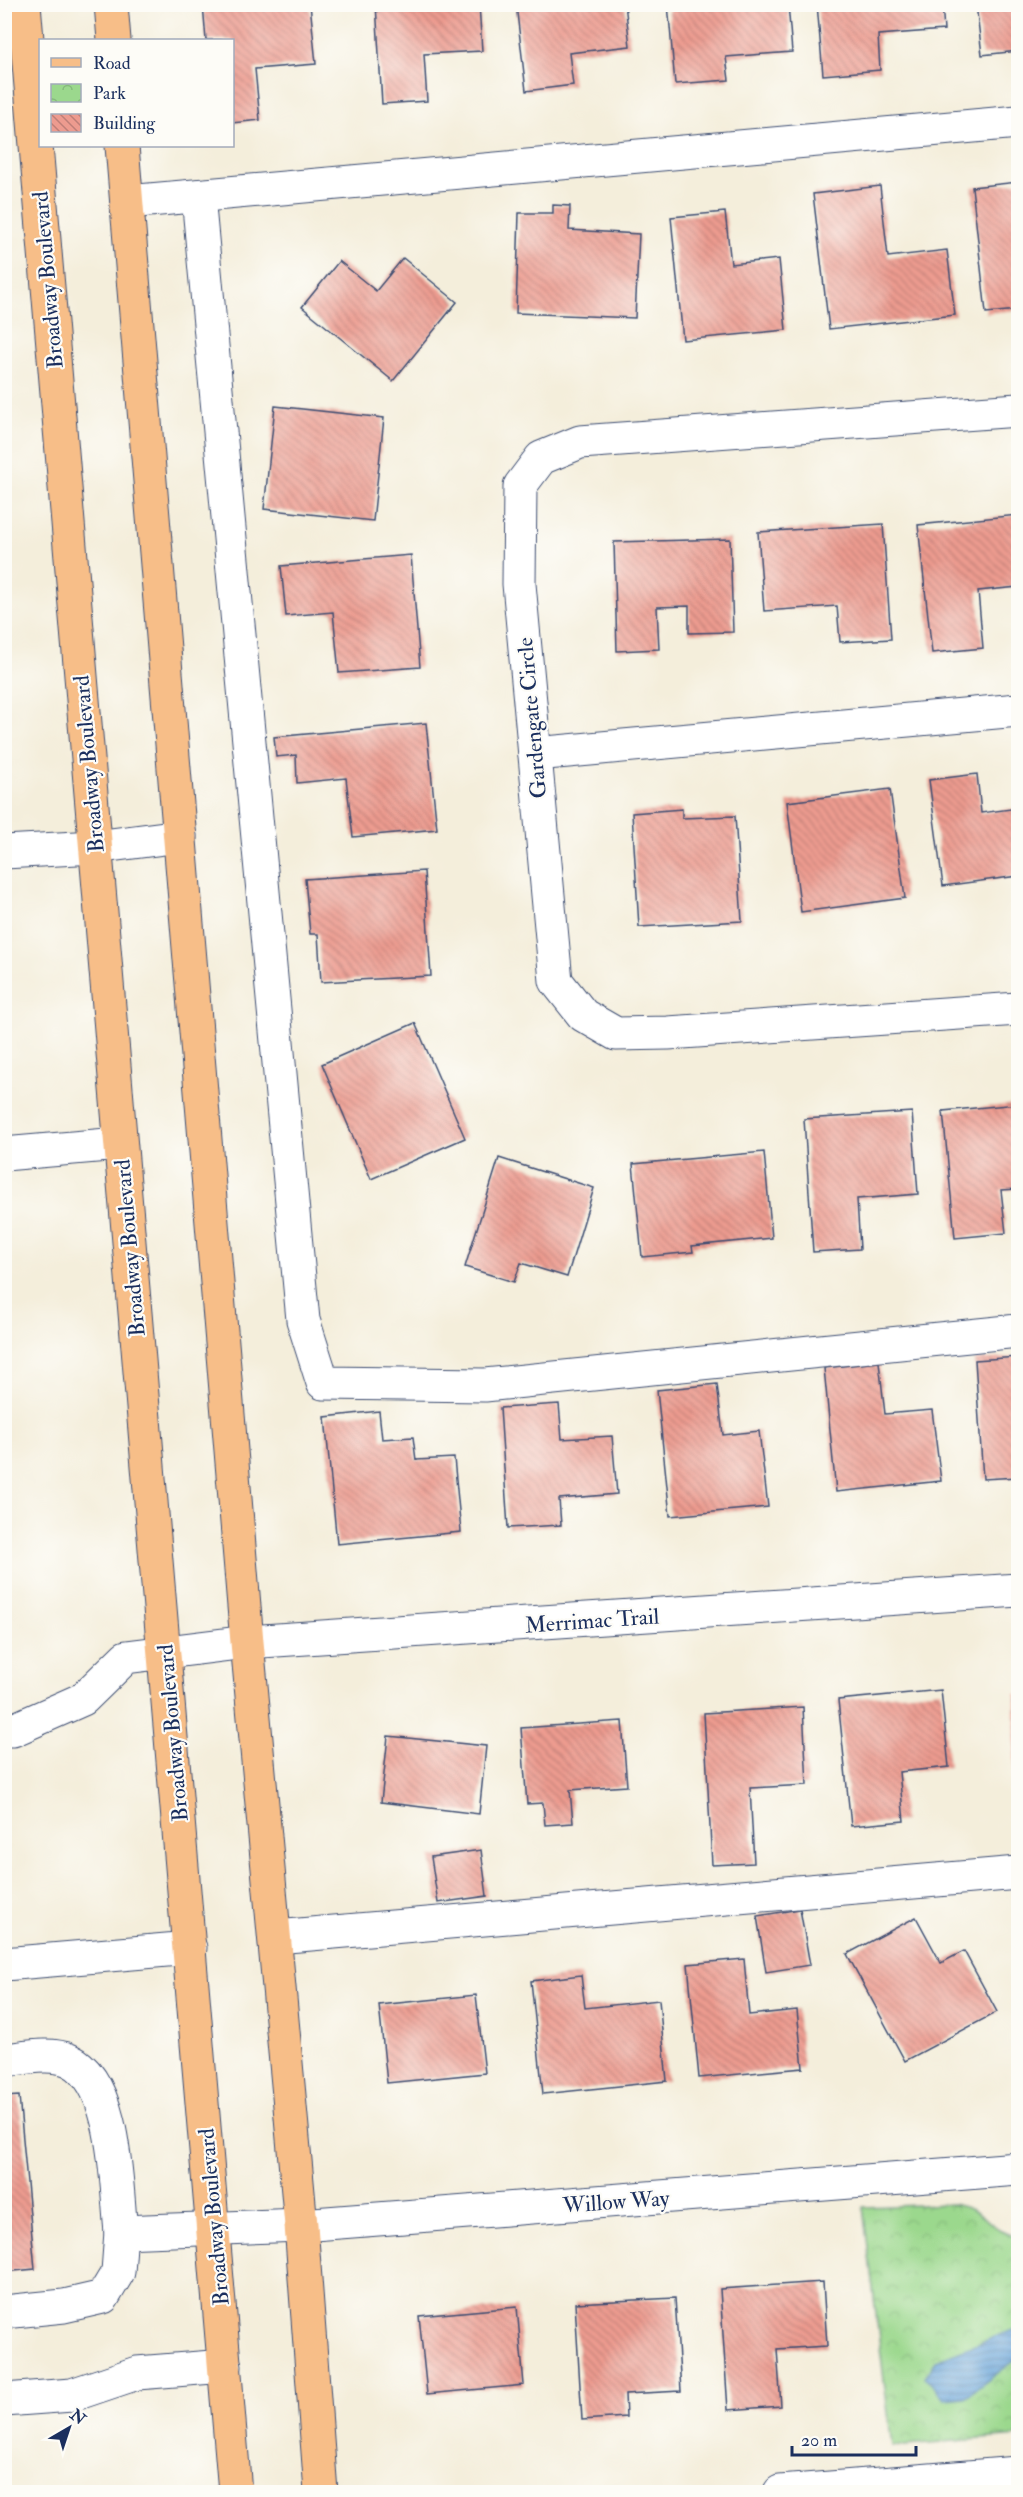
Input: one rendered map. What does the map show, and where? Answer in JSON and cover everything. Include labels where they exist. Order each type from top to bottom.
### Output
[{"type":"main road","name":"Broadway Boulevard","points":[[24,4],[235,2493]]},
{"type":"main road","points":[[111,4],[114,39]]},
{"type":"main road","points":[[122,147],[248,1642],[301,2225],[321,2493]]},
{"type":"street","points":[[127,202],[1018,122]]},
{"type":"street","points":[[198,196],[303,1320],[323,1383],[485,1385],[1018,1331]]},
{"type":"street","name":"Gardengate Circle","points":[[1018,410],[580,442],[541,458],[520,486],[519,584],[556,981],[583,1015],[616,1034],[668,1033],[1018,1009]]},
{"type":"street","points":[[535,754],[1018,710]]},
{"type":"street","points":[[4,852],[95,847],[180,837]]},
{"type":"street","points":[[4,1154],[119,1144]]},
{"type":"street","name":"Merrimac Trail","points":[[4,1730],[13,1730],[83,1700],[126,1656],[248,1642],[1018,1590]]},
{"type":"street","points":[[276,1937],[1018,1873]]},
{"type":"street","points":[[4,1964],[190,1948]]},
{"type":"street","points":[[4,2060],[44,2056],[69,2060],[92,2079],[107,2114],[121,2232],[118,2272],[103,2297],[64,2306],[4,2312]]},
{"type":"street","name":"Willow Way","points":[[121,2232],[301,2225],[1018,2169]]},
{"type":"street","points":[[4,2400],[72,2395],[137,2373],[225,2366]]},
{"type":"street","points":[[780,2493],[1018,2473]]},
{"type":"green space","points":[[953,2204],[970,2209],[999,2229],[1018,2236],[1018,2436],[892,2446],[863,2207]]},
{"type":"water","points":[[1018,2328],[1018,2358],[965,2397],[945,2399],[925,2377],[936,2360]]},
{"type":"building","points":[[203,4],[310,4],[316,64],[255,69],[260,120],[234,123],[234,39],[206,39]]},
{"type":"building","points":[[376,4],[479,4],[482,51],[424,54],[427,101],[382,104]]},
{"type":"building","points":[[516,4],[625,4],[630,46],[569,53],[573,85],[526,91]]},
{"type":"building","points":[[668,4],[788,4],[792,52],[726,57],[729,80],[675,84]]},
{"type":"building","points":[[817,4],[942,4],[944,30],[878,35],[880,70],[823,75]]},
{"type":"building","points":[[976,4],[1018,4],[1018,51],[982,55]]},
{"type":"building","points":[[1018,182],[1018,310],[986,313],[972,187]]},
{"type":"building","points":[[880,186],[888,257],[947,250],[955,315],[829,329],[813,194]]},
{"type":"building","points":[[553,205],[570,206],[569,230],[639,234],[635,318],[516,313],[519,213],[553,213]]},
{"type":"building","points":[[725,212],[731,264],[779,259],[786,330],[683,340],[671,217]]},
{"type":"building","points":[[403,258],[457,302],[393,381],[302,307],[339,261],[376,291]]},
{"type":"building","points":[[275,406],[384,418],[373,521],[264,509]]},
{"type":"building","points":[[1018,515],[1018,587],[978,591],[983,648],[932,653],[918,525]]},
{"type":"building","points":[[883,524],[891,639],[840,642],[837,606],[764,611],[758,532]]},
{"type":"building","points":[[730,539],[733,632],[689,633],[689,606],[657,607],[659,649],[617,651],[614,542]]},
{"type":"building","points":[[411,555],[420,667],[339,673],[333,612],[286,616],[281,566]]},
{"type":"building","points":[[426,723],[437,829],[353,837],[346,778],[297,783],[296,755],[276,757],[274,737]]},
{"type":"building","points":[[977,774],[981,813],[1018,808],[1018,876],[943,886],[929,780]]},
{"type":"building","points":[[890,789],[905,898],[801,912],[787,802]]},
{"type":"building","points":[[682,809],[682,818],[735,816],[742,921],[639,927],[632,813]]},
{"type":"building","points":[[424,871],[431,976],[321,982],[318,934],[310,934],[305,879]]},
{"type":"building","points":[[415,1023],[465,1138],[371,1179],[322,1064]]},
{"type":"building","points":[[1018,1104],[1018,1189],[1001,1190],[1006,1233],[955,1238],[943,1111]]},
{"type":"building","points":[[912,1112],[918,1194],[857,1199],[860,1249],[813,1252],[804,1119]]},
{"type":"building","points":[[764,1152],[772,1238],[692,1246],[693,1252],[642,1257],[633,1164]]},
{"type":"building","points":[[499,1158],[594,1188],[567,1277],[521,1263],[514,1282],[465,1267]]},
{"type":"building","points":[[1018,1357],[1018,1477],[983,1479],[975,1360]]},
{"type":"building","points":[[879,1362],[885,1414],[932,1410],[941,1481],[836,1492],[824,1368]]},
{"type":"building","points":[[717,1384],[723,1435],[759,1431],[768,1507],[670,1516],[657,1390]]},
{"type":"building","points":[[559,1404],[562,1439],[612,1436],[617,1494],[559,1499],[561,1525],[508,1528],[500,1408]]},
{"type":"building","points":[[379,1411],[382,1439],[413,1437],[416,1460],[454,1458],[461,1532],[337,1544],[325,1417]]},
{"type":"building","points":[[941,1690],[949,1767],[899,1772],[904,1821],[851,1826],[838,1700]]},
{"type":"building","points":[[1015,1694],[1018,1694],[1018,1806],[1014,1806]]},
{"type":"building","points":[[803,1707],[807,1785],[750,1788],[754,1863],[712,1865],[704,1713]]},
{"type":"building","points":[[622,1721],[627,1786],[570,1790],[573,1823],[545,1825],[543,1803],[527,1804],[521,1728]]},
{"type":"building","points":[[388,1736],[486,1746],[479,1814],[381,1802]]},
{"type":"building","points":[[481,1850],[487,1896],[438,1903],[431,1857]]},
{"type":"building","points":[[800,1909],[810,1965],[766,1972],[757,1916]]},
{"type":"building","points":[[916,1917],[941,1963],[964,1951],[997,2012],[905,2061],[847,1954]]},
{"type":"building","points":[[744,1959],[749,2015],[797,2010],[803,2068],[699,2078],[688,1964]]},
{"type":"building","points":[[581,1975],[585,2008],[659,2000],[667,2081],[543,2094],[531,1981]]},
{"type":"building","points":[[476,1995],[485,2073],[387,2083],[379,2005]]},
{"type":"building","points":[[19,2096],[35,2269],[4,2272],[4,2097]]},
{"type":"building","points":[[823,2282],[827,2346],[777,2349],[781,2406],[728,2410],[720,2289]]},
{"type":"building","points":[[675,2298],[681,2391],[625,2394],[626,2417],[582,2420],[575,2303]]},
{"type":"building","points":[[517,2307],[524,2385],[427,2394],[419,2316]]}]
